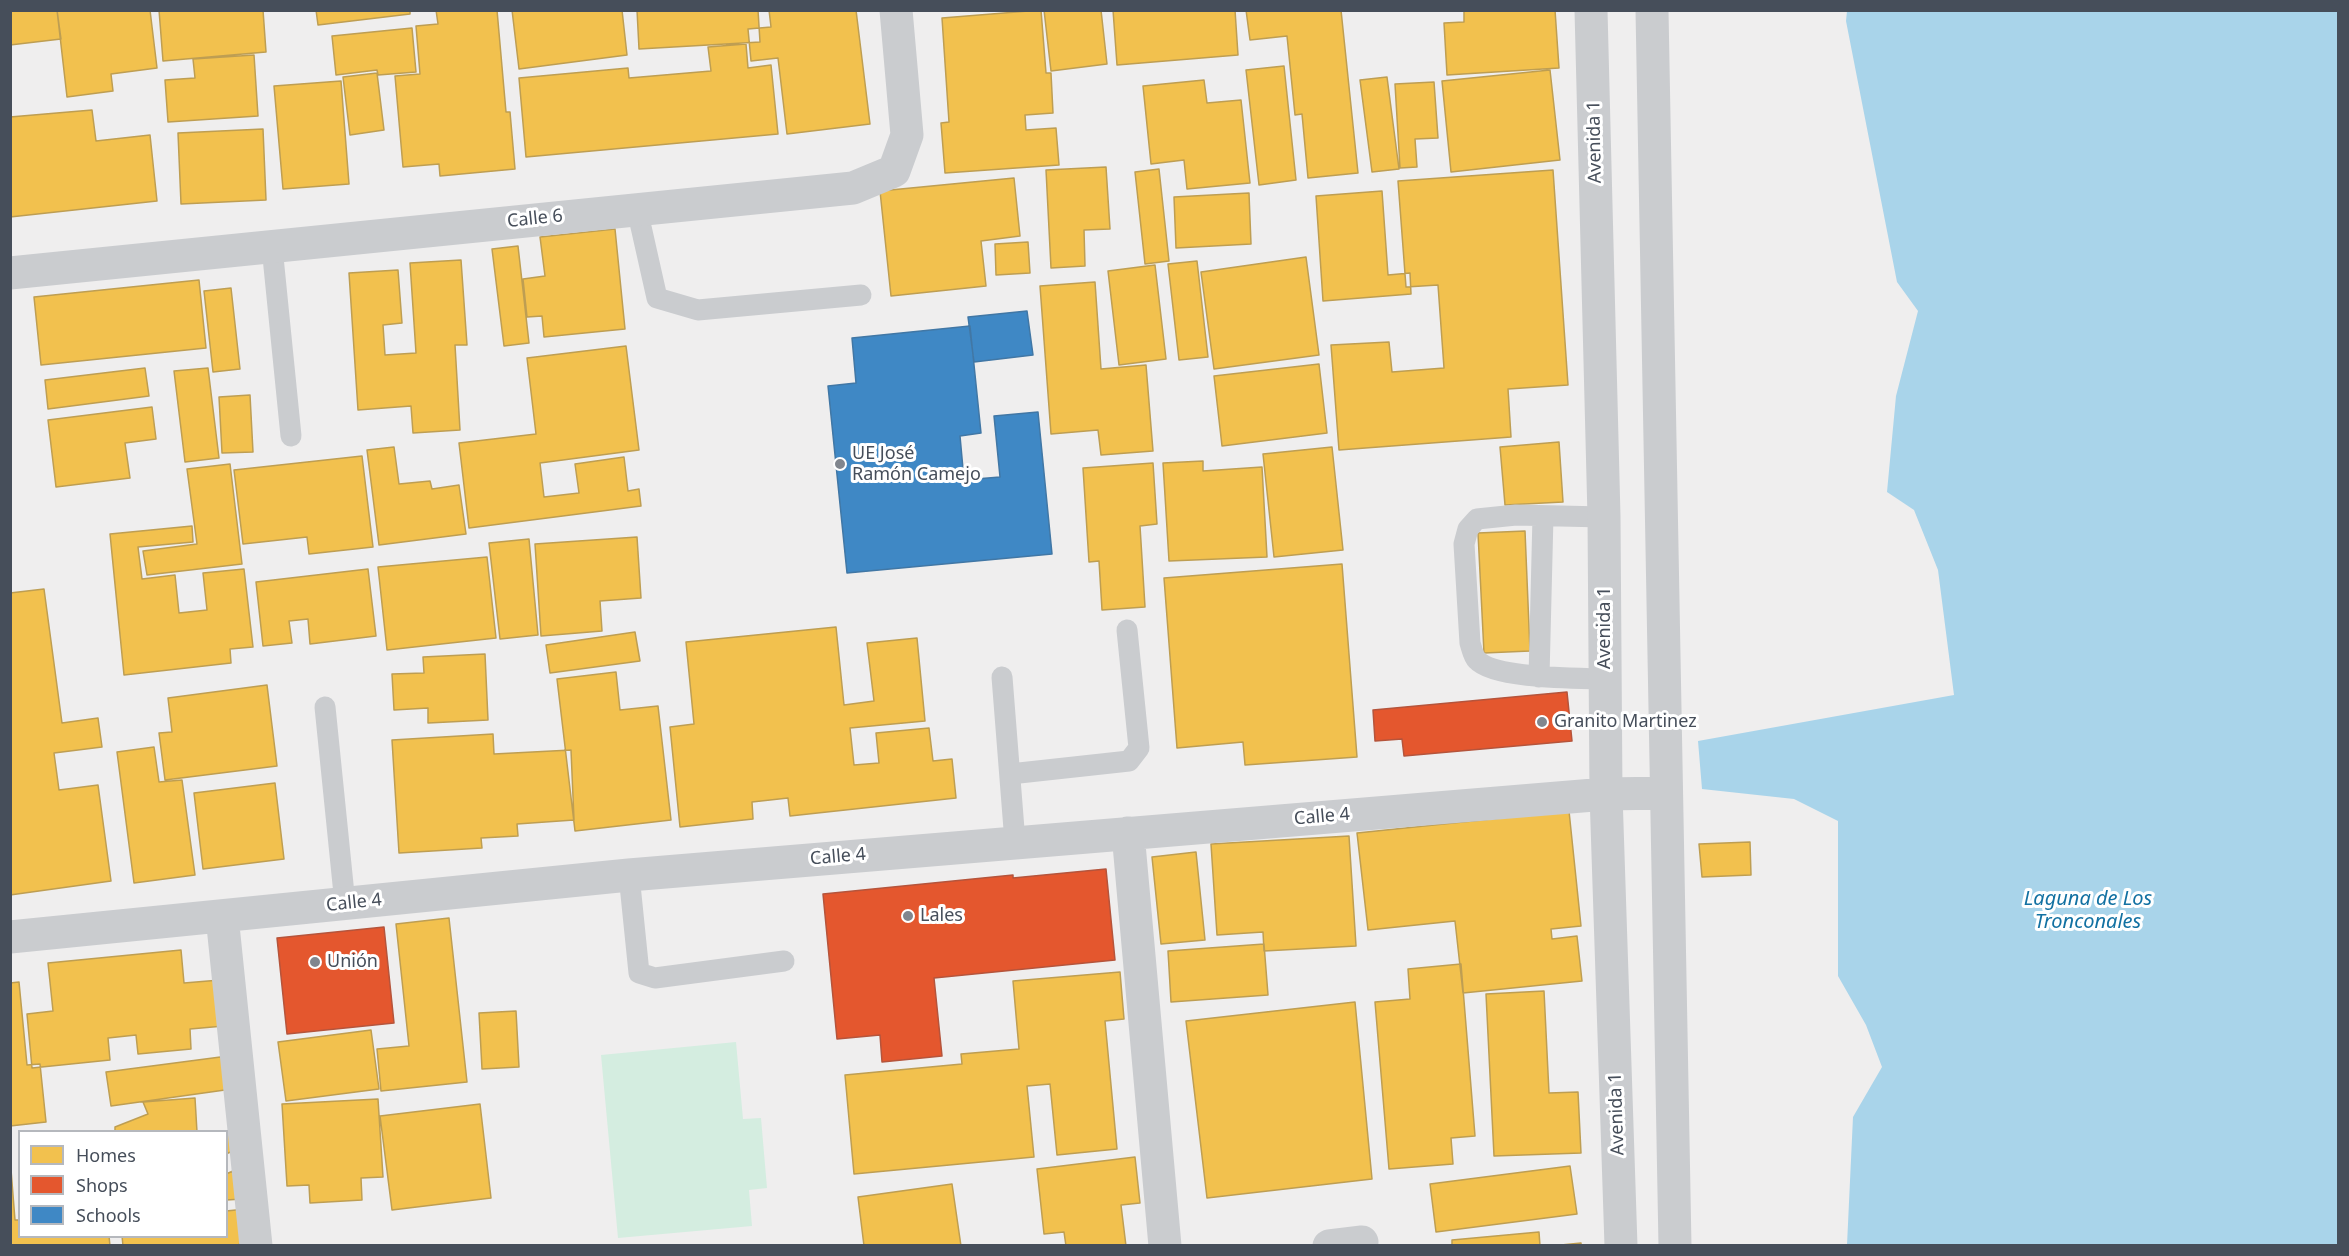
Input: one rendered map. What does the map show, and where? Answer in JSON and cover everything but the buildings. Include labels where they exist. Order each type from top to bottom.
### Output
[{"type":"street","name":"Calle 6","points":[[10,273],[853,188],[894,171],[907,135],[896,10]]},
{"type":"street","name":"Avenida 1","points":[[1591,10],[1604,517],[1606,795],[1621,1245]]},
{"type":"street","points":[[1652,10],[1675,1245]]},
{"type":"street","name":"Calle 4","points":[[10,937],[629,875],[1606,795],[1666,793]]},
{"type":"street","points":[[1128,833],[1165,1245]]},
{"type":"street","points":[[222,916],[256,1245]]},
{"type":"street","points":[[1329,1245],[1362,1242]]},
{"type":"lane","points":[[637,209],[657,298],[680,307],[698,310],[861,295]]},
{"type":"lane","points":[[273,247],[291,436]]},
{"type":"lane","points":[[1604,517],[1516,515],[1477,519],[1468,529],[1464,544],[1470,643],[1475,659],[1483,665],[1539,677],[1605,679]]},
{"type":"lane","points":[[1539,677],[1544,516]]},
{"type":"lane","points":[[1010,774],[1129,761],[1139,748],[1127,630]]},
{"type":"lane","points":[[1002,676],[1015,842]]},
{"type":"lane","points":[[325,707],[345,904]]},
{"type":"lane","points":[[629,875],[639,973],[654,978],[784,961]]},
{"type":"green space","points":[[736,1042],[743,1119],[761,1118],[767,1188],[749,1190],[752,1226],[618,1238],[601,1055]]},
{"type":"water","name":"Laguna de Los Tronconales","points":[[1847,11],[2338,11],[2338,1245],[1847,1245],[1853,1117],[1882,1067],[1866,1025],[1838,976],[1838,821],[1794,799],[1702,789],[1698,741],[1954,695],[1938,570],[1914,510],[1887,492],[1896,396],[1918,311],[1897,282],[1846,21]]},
{"type":"place","name":"UE José Ramón Camejo","points":[[840,464]]},
{"type":"place","name":"Granito Martinez","points":[[1542,722]]},
{"type":"place","name":"Lales","points":[[908,916]]},
{"type":"place","name":"Unión","points":[[315,962]]}]
